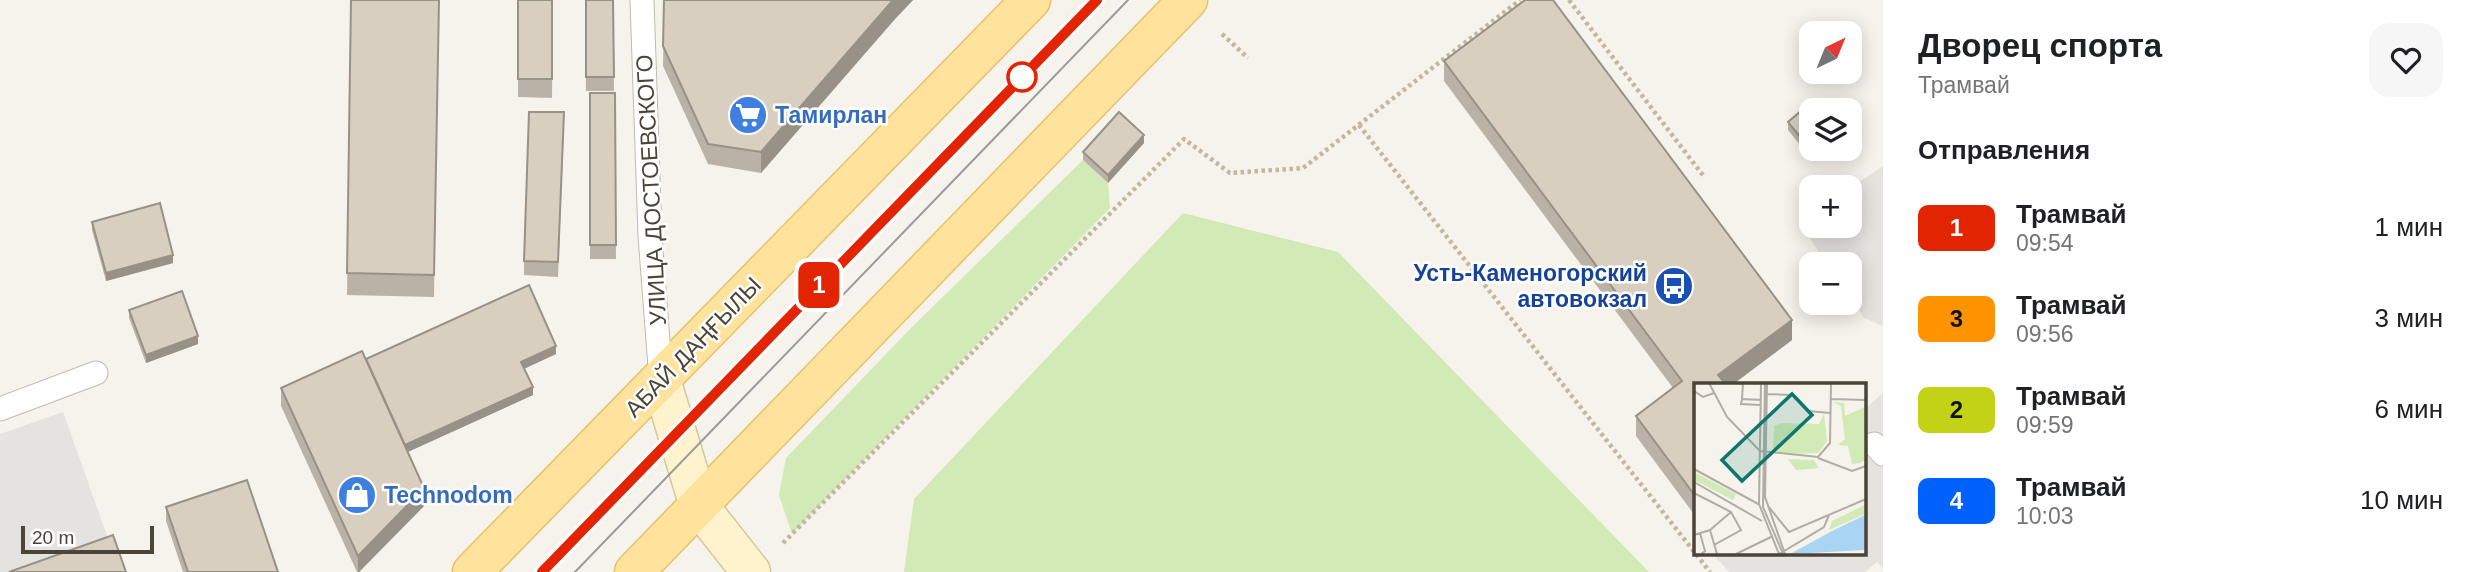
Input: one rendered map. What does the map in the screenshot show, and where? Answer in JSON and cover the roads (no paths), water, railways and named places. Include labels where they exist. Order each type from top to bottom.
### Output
[{"type":"main road","name":"АБАЙ ДАҢҒЫЛЫ","points":[[472,572],[1031,0]]},
{"type":"main road","points":[[635,572],[1188,0]]},
{"type":"street","points":[[661,380],[699,506],[762,562]]},
{"type":"lane","name":"УЛИЦА ДОСТОЕВСКОГО","points":[[642,0],[650,236],[661,380]]},
{"type":"lane","points":[[0,409],[96,373]]},
{"type":"tram line","points":[[542,572],[1097,0]]},
{"type":"tram line","name":"1","points":[[542,572],[1097,0]]},
{"type":"tram line","points":[[575,572],[1128,0]]},
{"type":"place","name":"Тамирлан","points":[[748,115]]},
{"type":"place","name":"Усть-Каменогорский автовокзал","points":[[1674,286]]},
{"type":"place","name":"Technodom","points":[[357,495]]}]
